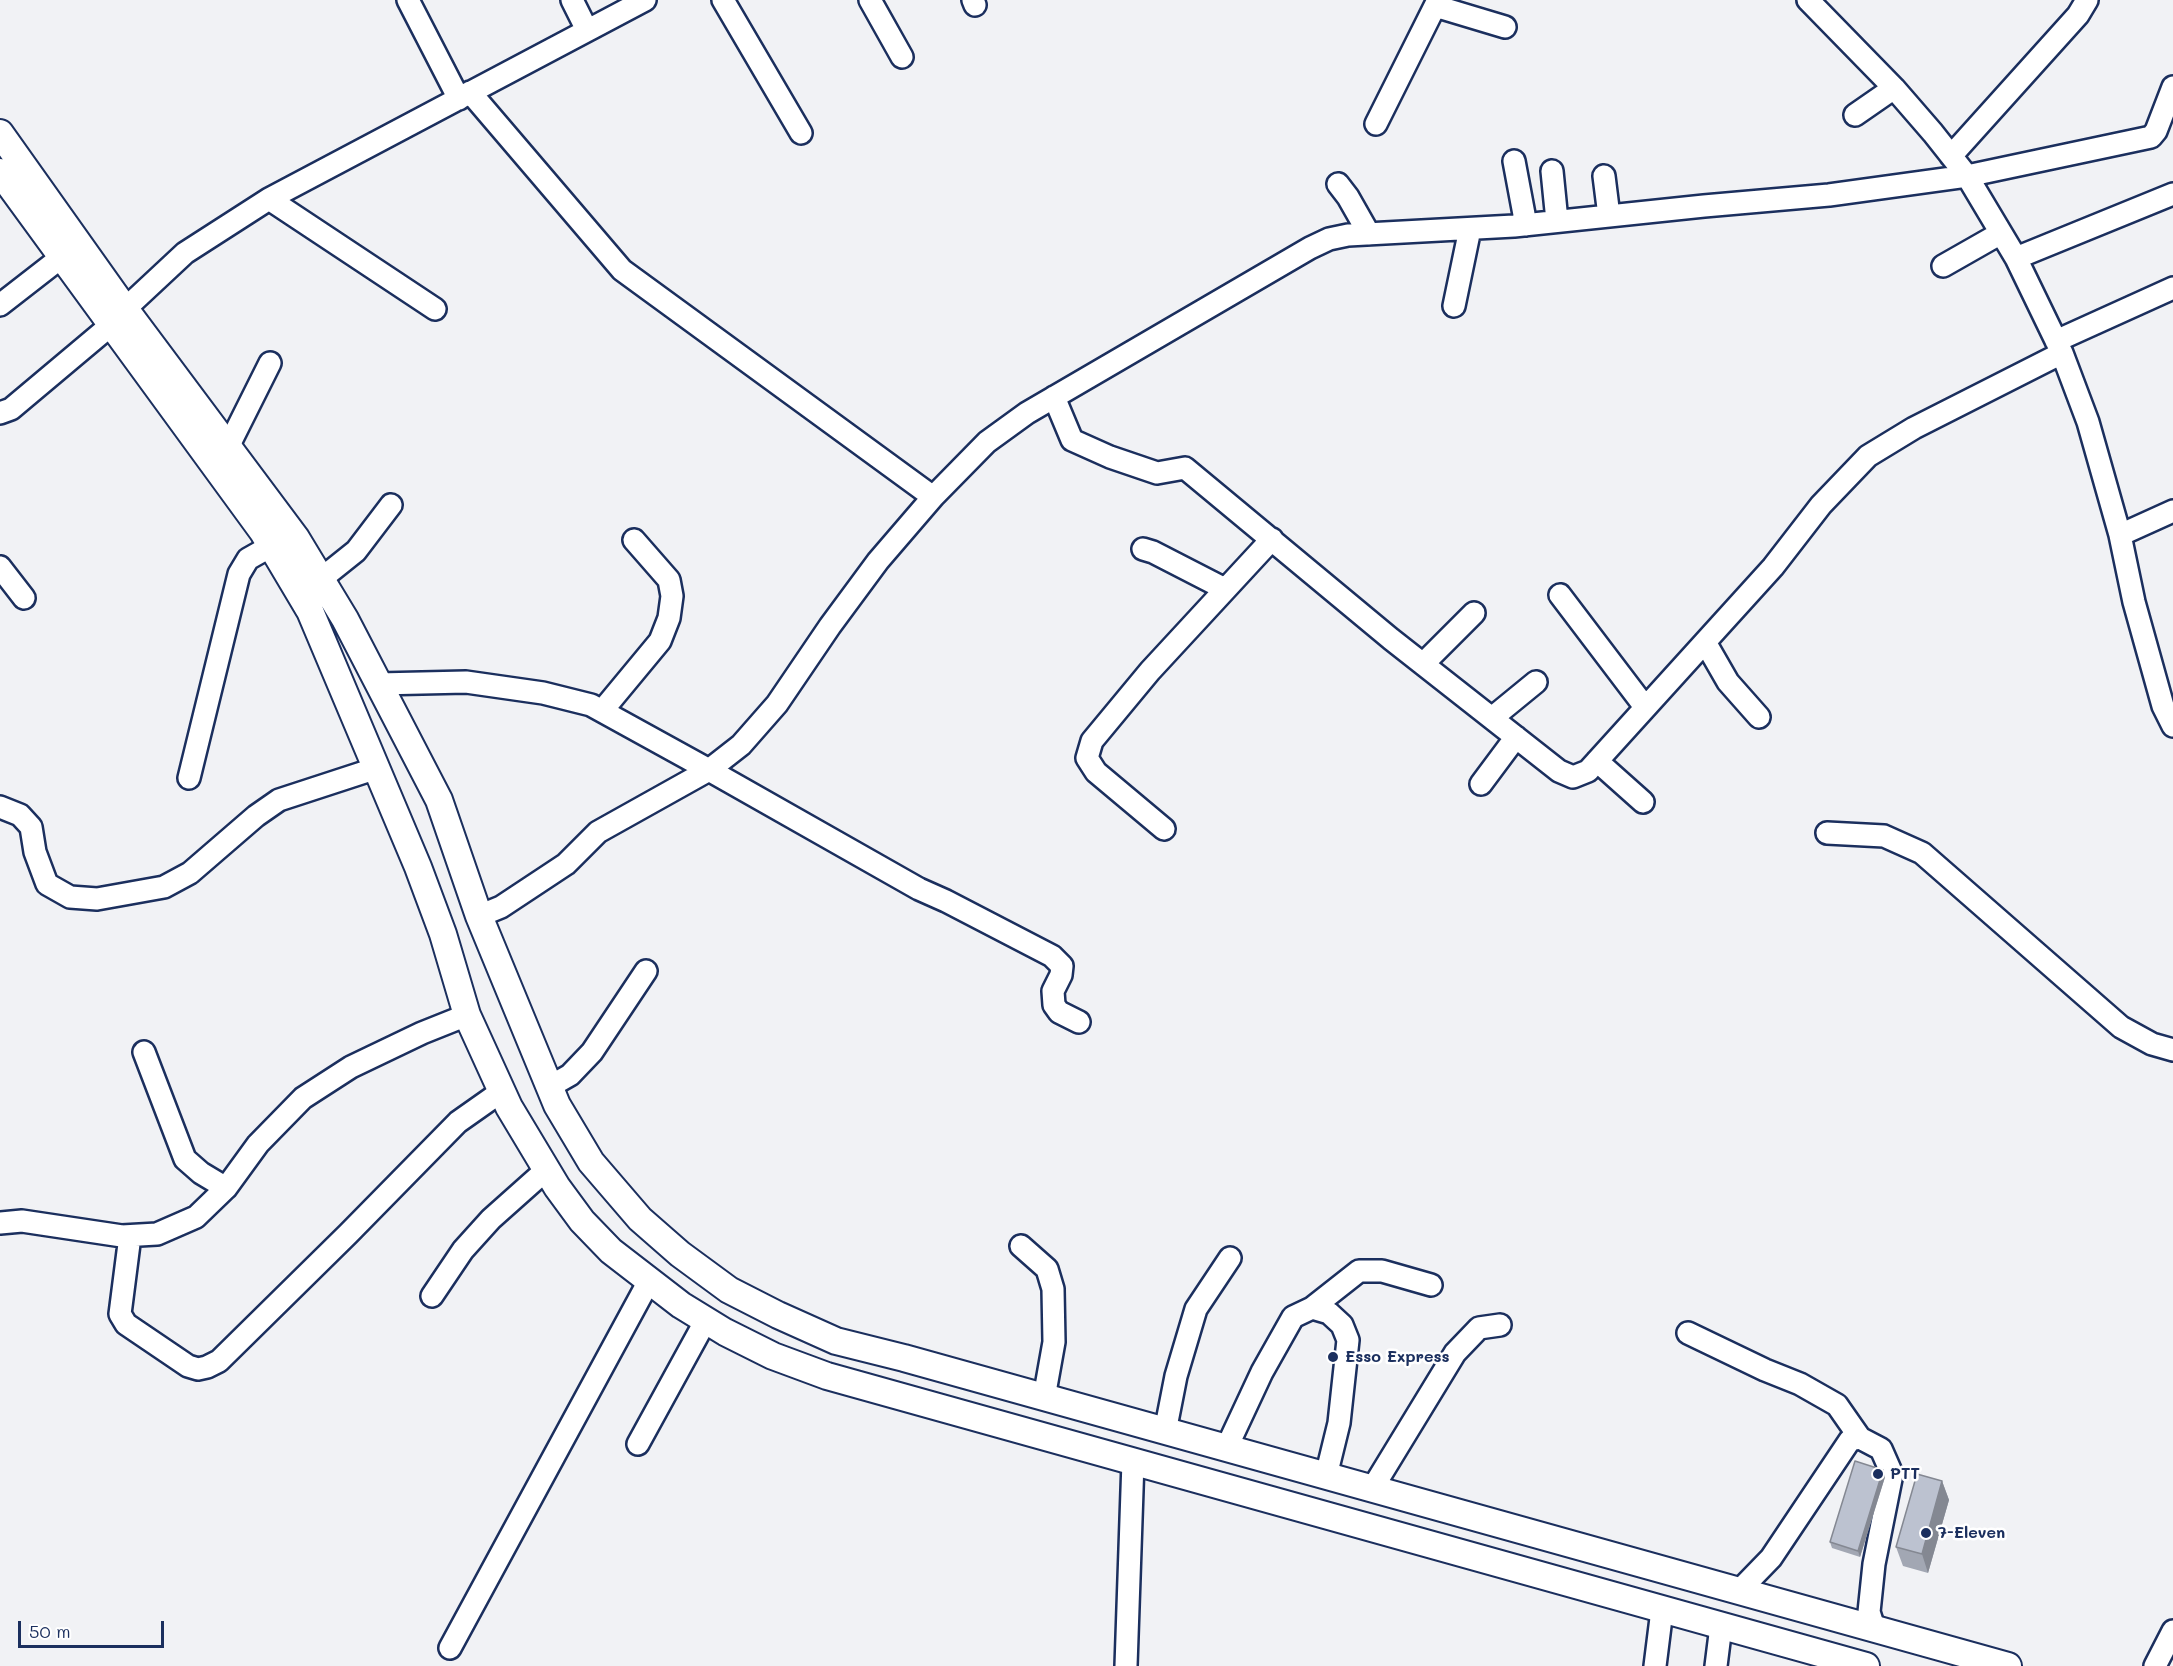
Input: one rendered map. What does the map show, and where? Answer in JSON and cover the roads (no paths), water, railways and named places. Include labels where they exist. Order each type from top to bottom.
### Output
[{"type":"main road","points":[[2,139],[118,317],[263,532],[310,611],[426,890],[443,934],[467,1015],[509,1107],[546,1170],[582,1221],[611,1251],[649,1281],[706,1320],[773,1356],[826,1376],[1721,1626],[1818,1660],[1866,1666]]},
{"type":"main road","points":[[0,171],[63,256],[228,447],[296,538],[345,619],[439,800],[479,916],[557,1105],[591,1162],[640,1219],[680,1254],[729,1290],[836,1341],[2007,1666]]},
{"type":"street","points":[[408,0],[464,95],[622,270],[933,497]]},
{"type":"street","points":[[572,0],[587,30]]},
{"type":"street","points":[[0,413],[11,409],[118,317],[185,253],[269,199],[645,0]]},
{"type":"street","points":[[723,0],[801,133]]},
{"type":"street","points":[[870,0],[902,57]]},
{"type":"street","points":[[1808,0],[1894,88],[1951,156],[1967,176],[2016,258],[2059,347],[2088,422],[2120,535],[2134,602],[2168,703],[2173,726]]},
{"type":"street","points":[[1951,156],[2078,15],[2087,0]]},
{"type":"street","points":[[1376,124],[1436,3],[1505,27]]},
{"type":"street","points":[[479,916],[501,907],[566,864],[598,832],[710,770],[741,745],[777,704],[878,561],[933,497],[987,442],[1027,413],[1310,248],[1329,239],[1348,235],[1526,225],[1829,195],[1967,176],[2151,137],[2156,131],[2173,87]]},
{"type":"street","points":[[1855,114],[1894,88]]},
{"type":"street","points":[[1514,160],[1526,225]]},
{"type":"street","points":[[1552,171],[1557,221]]},
{"type":"street","points":[[1604,176],[1609,216]]},
{"type":"street","points":[[1338,184],[1369,234]]},
{"type":"street","points":[[2016,258],[2173,194]]},
{"type":"street","points":[[269,199],[435,309]]},
{"type":"street","points":[[1454,306],[1470,229]]},
{"type":"street","points":[[1943,266],[2001,233]]},
{"type":"street","points":[[0,306],[63,256]]},
{"type":"street","points":[[1054,397],[1072,440],[1110,458],[1157,473],[1185,468],[1423,664],[1559,771],[1573,777],[1588,771],[1773,567],[1821,505],[1868,456],[2059,347],[2173,288]]},
{"type":"street","points":[[228,447],[270,363]]},
{"type":"street","points":[[321,579],[356,551],[391,506]]},
{"type":"street","points":[[2120,535],[2173,511]]},
{"type":"street","points":[[1164,830],[1096,772],[1087,758],[1092,741],[1150,671],[1272,539]]},
{"type":"street","points":[[602,711],[660,641],[669,618],[672,596],[669,580],[634,540]]},
{"type":"street","points":[[189,778],[239,574],[248,559],[272,546]]},
{"type":"street","points":[[1143,549],[1226,589]]},
{"type":"street","points":[[0,567],[24,598]]},
{"type":"street","points":[[1560,595],[1645,707]]},
{"type":"street","points":[[1423,664],[1474,613]]},
{"type":"street","points":[[1705,642],[1728,682],[1759,717]]},
{"type":"street","points":[[378,684],[466,681],[543,693],[591,705],[919,889],[1052,956],[1062,966],[1061,975],[1053,991],[1054,1005],[1059,1012],[1079,1022]]},
{"type":"street","points":[[1492,718],[1536,682]]},
{"type":"street","points":[[1481,784],[1516,737]]},
{"type":"street","points":[[1597,761],[1643,802]]},
{"type":"street","points":[[0,807],[21,815],[31,826],[35,852],[47,884],[70,897],[97,899],[164,887],[190,873],[256,816],[279,800],[377,768]]},
{"type":"street","points":[[1827,833],[1884,836],[1922,853],[2121,1027],[2152,1044],[2173,1050]]},
{"type":"street","points":[[549,1087],[570,1075],[591,1052],[646,971]]},
{"type":"street","points":[[0,1223],[22,1221],[130,1236],[157,1234],[196,1217],[226,1188],[258,1144],[303,1098],[351,1067],[422,1033],[467,1015]]},
{"type":"street","points":[[144,1052],[185,1159],[201,1173],[226,1188]]},
{"type":"street","points":[[130,1236],[120,1314],[126,1324],[188,1366],[198,1369],[207,1367],[228,1353],[458,1122],[502,1091]]},
{"type":"street","points":[[432,1296],[463,1250],[491,1219],[546,1170]]},
{"type":"street","points":[[1021,1246],[1047,1269],[1053,1289],[1054,1342],[1044,1398]]},
{"type":"street","points":[[1165,1432],[1176,1376],[1196,1309],[1230,1258]]},
{"type":"street","points":[[1226,1449],[1262,1372],[1293,1317],[1312,1308],[1359,1271],[1382,1271],[1431,1286]]},
{"type":"street","points":[[450,1648],[649,1281]]},
{"type":"street","points":[[1312,1308],[1329,1313],[1342,1325],[1348,1340],[1339,1423],[1326,1476]]},
{"type":"street","points":[[638,1443],[706,1320]]},
{"type":"street","points":[[1372,1489],[1455,1353],[1479,1328],[1500,1325]]},
{"type":"street","points":[[1688,1333],[1800,1384],[1837,1405],[1860,1438],[1881,1449],[1892,1474],[1874,1564],[1869,1612],[1874,1628]]},
{"type":"street","points":[[1739,1591],[1771,1558],[1850,1440],[1860,1438]]},
{"type":"street","points":[[1126,1666],[1132,1461]]},
{"type":"street","points":[[1654,1666],[1662,1610]]},
{"type":"street","points":[[1716,1666],[1721,1626]]},
{"type":"street","points":[[2155,1666],[2173,1631]]},
{"type":"place","name":"Esso Express","points":[[1333,1357]]},
{"type":"place","name":"PTT","points":[[1878,1474]]},
{"type":"place","name":"7-Eleven","points":[[1926,1533]]}]
